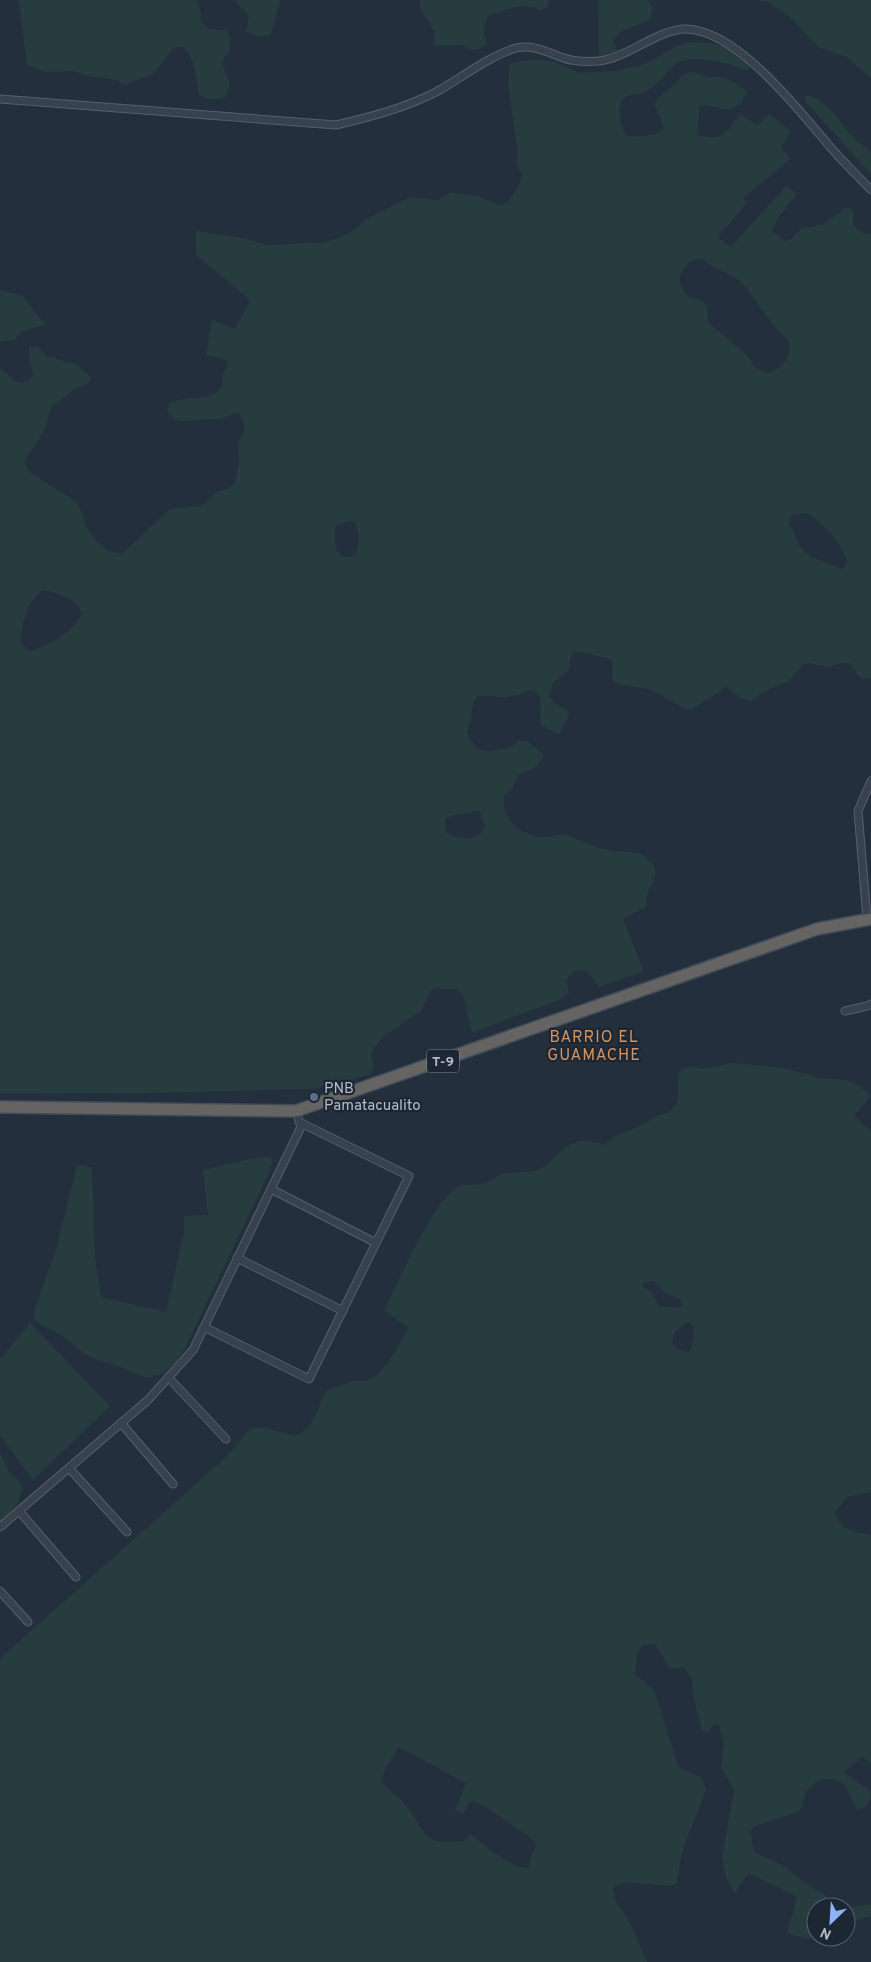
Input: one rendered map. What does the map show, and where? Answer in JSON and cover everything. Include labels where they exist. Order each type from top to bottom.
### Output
[{"type":"highway","name":"T-9","points":[[0,1107],[297,1117],[817,929],[869,919]]},
{"type":"street","points":[[0,99],[336,125],[371,117],[411,103],[436,92],[494,56],[518,47],[540,49],[570,59],[590,62],[609,59],[662,35],[685,29],[708,33],[740,53],[763,72],[791,100],[832,149],[871,190]]},
{"type":"street","points":[[869,919],[858,811],[871,781]]},
{"type":"street","points":[[845,1011],[871,1004]]},
{"type":"street","points":[[0,1527],[148,1400],[193,1350],[301,1127],[297,1117]]},
{"type":"street","points":[[204,1327],[309,1379],[409,1176],[297,1117]]},
{"type":"street","points":[[271,1189],[376,1243]]},
{"type":"street","points":[[237,1258],[343,1311]]},
{"type":"street","points":[[168,1378],[226,1439]]},
{"type":"street","points":[[121,1423],[174,1484]]},
{"type":"street","points":[[69,1468],[127,1532]]},
{"type":"street","points":[[19,1511],[76,1577]]},
{"type":"street","points":[[0,1591],[28,1622]]},
{"type":"green space","points":[[16,0],[198,0],[201,14],[200,20],[203,24],[212,29],[227,30],[230,38],[230,53],[224,57],[223,64],[230,84],[225,97],[212,100],[199,95],[193,63],[183,47],[176,47],[170,52],[153,74],[124,85],[117,80],[86,76],[73,71],[45,72],[27,65],[19,2]]},
{"type":"green space","points":[[235,0],[280,0],[271,34],[258,36],[246,31],[249,18],[246,11]]},
{"type":"green space","points":[[420,0],[549,0],[547,8],[540,10],[533,7],[520,6],[487,17],[483,31],[487,44],[471,50],[462,45],[434,45],[435,32],[420,8]]},
{"type":"green space","points":[[598,0],[647,0],[653,6],[650,20],[623,31],[613,39],[620,58],[599,61]]},
{"type":"green space","points":[[758,0],[871,0],[871,78],[846,57],[818,47],[783,12],[768,2]]},
{"type":"green space","points":[[690,42],[716,44],[739,54],[751,67],[746,70],[729,64],[702,59],[684,60],[676,63],[657,84],[641,94],[630,95],[621,103],[620,114],[626,135],[646,136],[656,134],[664,129],[655,106],[656,101],[681,77],[690,72],[706,77],[727,79],[747,91],[741,104],[727,110],[707,105],[700,106],[697,135],[706,137],[719,136],[727,131],[741,114],[757,126],[769,114],[791,131],[781,147],[791,159],[743,198],[747,203],[718,237],[731,247],[786,186],[797,194],[778,218],[772,231],[784,241],[791,239],[801,229],[823,224],[847,207],[853,211],[853,226],[865,234],[871,234],[871,678],[862,679],[849,663],[828,667],[809,663],[802,665],[789,681],[761,693],[756,699],[749,701],[742,699],[726,687],[691,710],[653,691],[617,683],[612,680],[613,665],[610,659],[576,651],[571,655],[569,670],[553,683],[549,696],[553,702],[570,712],[559,735],[541,725],[540,697],[537,692],[530,690],[510,696],[479,696],[476,698],[467,733],[477,748],[485,751],[496,751],[510,747],[519,740],[527,741],[543,754],[538,765],[519,774],[513,787],[504,797],[506,814],[516,827],[523,832],[539,837],[563,834],[606,850],[637,853],[653,865],[655,877],[647,895],[647,906],[623,919],[644,971],[599,987],[588,973],[580,970],[576,971],[566,980],[569,993],[564,998],[472,1033],[463,995],[458,990],[436,988],[430,991],[421,1011],[383,1037],[374,1048],[371,1054],[374,1068],[370,1074],[335,1086],[306,1089],[144,1093],[0,1094],[0,368],[20,383],[29,380],[34,375],[29,361],[29,347],[37,346],[47,356],[75,364],[92,378],[88,384],[75,389],[51,407],[45,429],[25,463],[28,470],[34,475],[78,503],[87,528],[96,541],[107,550],[122,554],[170,509],[200,506],[207,502],[216,492],[230,488],[235,482],[239,461],[238,441],[244,430],[244,423],[240,416],[237,413],[218,419],[182,421],[175,420],[167,411],[169,404],[184,399],[210,396],[222,387],[223,373],[227,367],[227,360],[206,355],[212,319],[235,329],[250,300],[196,255],[196,231],[243,238],[269,245],[326,242],[356,229],[365,220],[410,197],[439,200],[451,192],[480,197],[501,206],[512,196],[523,174],[518,169],[517,148],[508,86],[510,64],[519,61],[542,60],[556,62],[579,73],[617,71],[648,63],[674,47]],"holes":[[[701,258],[713,267],[734,277],[745,286],[773,325],[789,341],[788,357],[782,365],[768,373],[755,368],[747,355],[708,322],[707,308],[704,302],[687,296],[681,285],[681,272],[686,265]],[[806,513],[831,534],[845,556],[847,563],[843,569],[811,557],[800,547],[789,522],[791,515]],[[350,521],[354,522],[358,538],[356,554],[344,557],[337,550],[335,544],[336,525]],[[43,590],[54,593],[72,601],[77,605],[82,614],[66,633],[46,645],[30,651],[21,644],[21,637],[26,614],[34,600]],[[479,811],[485,826],[478,835],[462,838],[446,832],[446,818]]]},
{"type":"green space","points":[[806,96],[825,104],[852,137],[871,152],[871,174],[804,100]]},
{"type":"green space","points":[[0,290],[23,296],[45,323],[41,326],[25,330],[15,340],[0,342]]},
{"type":"green space","points":[[731,1063],[776,1067],[818,1078],[846,1080],[859,1086],[871,1096],[854,1116],[871,1131],[871,1492],[847,1497],[834,1514],[846,1528],[871,1535],[871,1764],[862,1757],[844,1772],[871,1792],[871,1796],[863,1808],[857,1810],[845,1785],[833,1779],[819,1780],[806,1791],[800,1811],[755,1826],[750,1831],[754,1852],[782,1865],[828,1897],[806,1897],[806,1939],[787,1933],[797,1897],[748,1873],[735,1894],[726,1878],[722,1857],[734,1790],[721,1767],[724,1744],[719,1724],[712,1726],[709,1732],[702,1731],[694,1699],[692,1679],[684,1668],[669,1668],[655,1643],[642,1646],[637,1653],[635,1674],[654,1690],[679,1768],[701,1777],[706,1789],[681,1856],[677,1883],[670,1886],[626,1882],[613,1887],[616,1902],[630,1922],[647,1962],[0,1962],[0,1661],[4,1655],[225,1458],[251,1428],[266,1428],[295,1436],[312,1422],[326,1391],[352,1381],[366,1381],[379,1374],[396,1351],[408,1328],[384,1310],[428,1224],[449,1194],[458,1187],[484,1183],[501,1174],[537,1170],[545,1166],[571,1144],[589,1141],[604,1145],[615,1136],[644,1124],[656,1116],[670,1112],[678,1101],[678,1073],[689,1066],[703,1069]],"holes":[[[647,1281],[654,1281],[664,1292],[681,1300],[682,1305],[680,1308],[659,1306],[652,1293],[641,1285]],[[687,1322],[691,1323],[694,1329],[694,1338],[689,1352],[675,1348],[672,1342],[674,1333]],[[399,1747],[466,1783],[455,1810],[463,1814],[471,1801],[486,1807],[532,1839],[536,1845],[531,1856],[529,1868],[521,1867],[505,1860],[470,1834],[464,1841],[449,1842],[431,1839],[426,1835],[404,1803],[382,1781],[385,1769]]]},
{"type":"green space","points":[[265,1157],[271,1158],[272,1163],[269,1173],[184,1350],[174,1364],[161,1374],[146,1378],[113,1364],[97,1360],[88,1356],[64,1337],[34,1320],[35,1309],[56,1249],[77,1165],[92,1167],[95,1258],[101,1297],[166,1312],[184,1233],[184,1216],[208,1215],[203,1170]]},
{"type":"green space","points":[[30,1323],[110,1406],[33,1480],[0,1435],[0,1359]]},
{"type":"green space","points":[[0,1452],[9,1472],[20,1482],[22,1490],[18,1503],[0,1522]]},
{"type":"green space","points":[[871,1904],[871,1916],[856,1920],[856,1906]]},
{"type":"place","name":"PNB Pamatacualito","points":[[314,1097]]},
{"type":"district","name":"BARRIO EL GUAMACHE","points":[[594,1045]]}]
